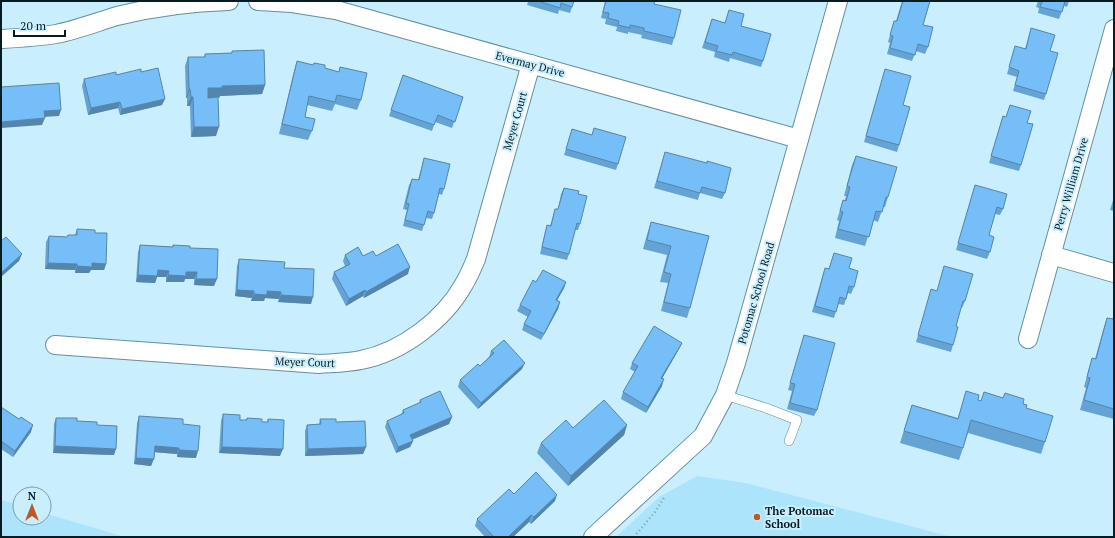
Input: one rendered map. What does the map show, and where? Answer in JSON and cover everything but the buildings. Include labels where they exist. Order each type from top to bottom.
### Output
[{"type":"street","points":[[1,39],[57,34],[118,16],[163,6],[205,1],[229,1]]},
{"type":"street","name":"Evermay Drive","points":[[258,1],[292,3],[336,10],[799,139]]},
{"type":"street","name":"Potomac School Road","points":[[593,537],[703,436],[725,395],[736,363],[838,1]]},
{"type":"street","name":"Perry William Drive","points":[[1028,339],[1114,29]]},
{"type":"street","name":"Meyer Court","points":[[54,345],[319,364],[363,360],[386,352],[410,340],[431,324],[448,307],[464,285],[476,259],[531,64]]},
{"type":"street","points":[[1051,255],[1114,273]]},
{"type":"lane","points":[[725,395],[797,420],[789,441]]},
{"type":"path","points":[[634,537],[655,512],[667,494]]},
{"type":"shaded area","name":"The Potomac School","points":[[697,476],[746,483],[952,537],[616,537],[659,497]]},
{"type":"shaded area","points":[[1,500],[12,503],[12,526],[52,526],[52,515],[125,537],[1,537]]},
{"type":"place","name":"The Potomac School","points":[[757,517]]}]
